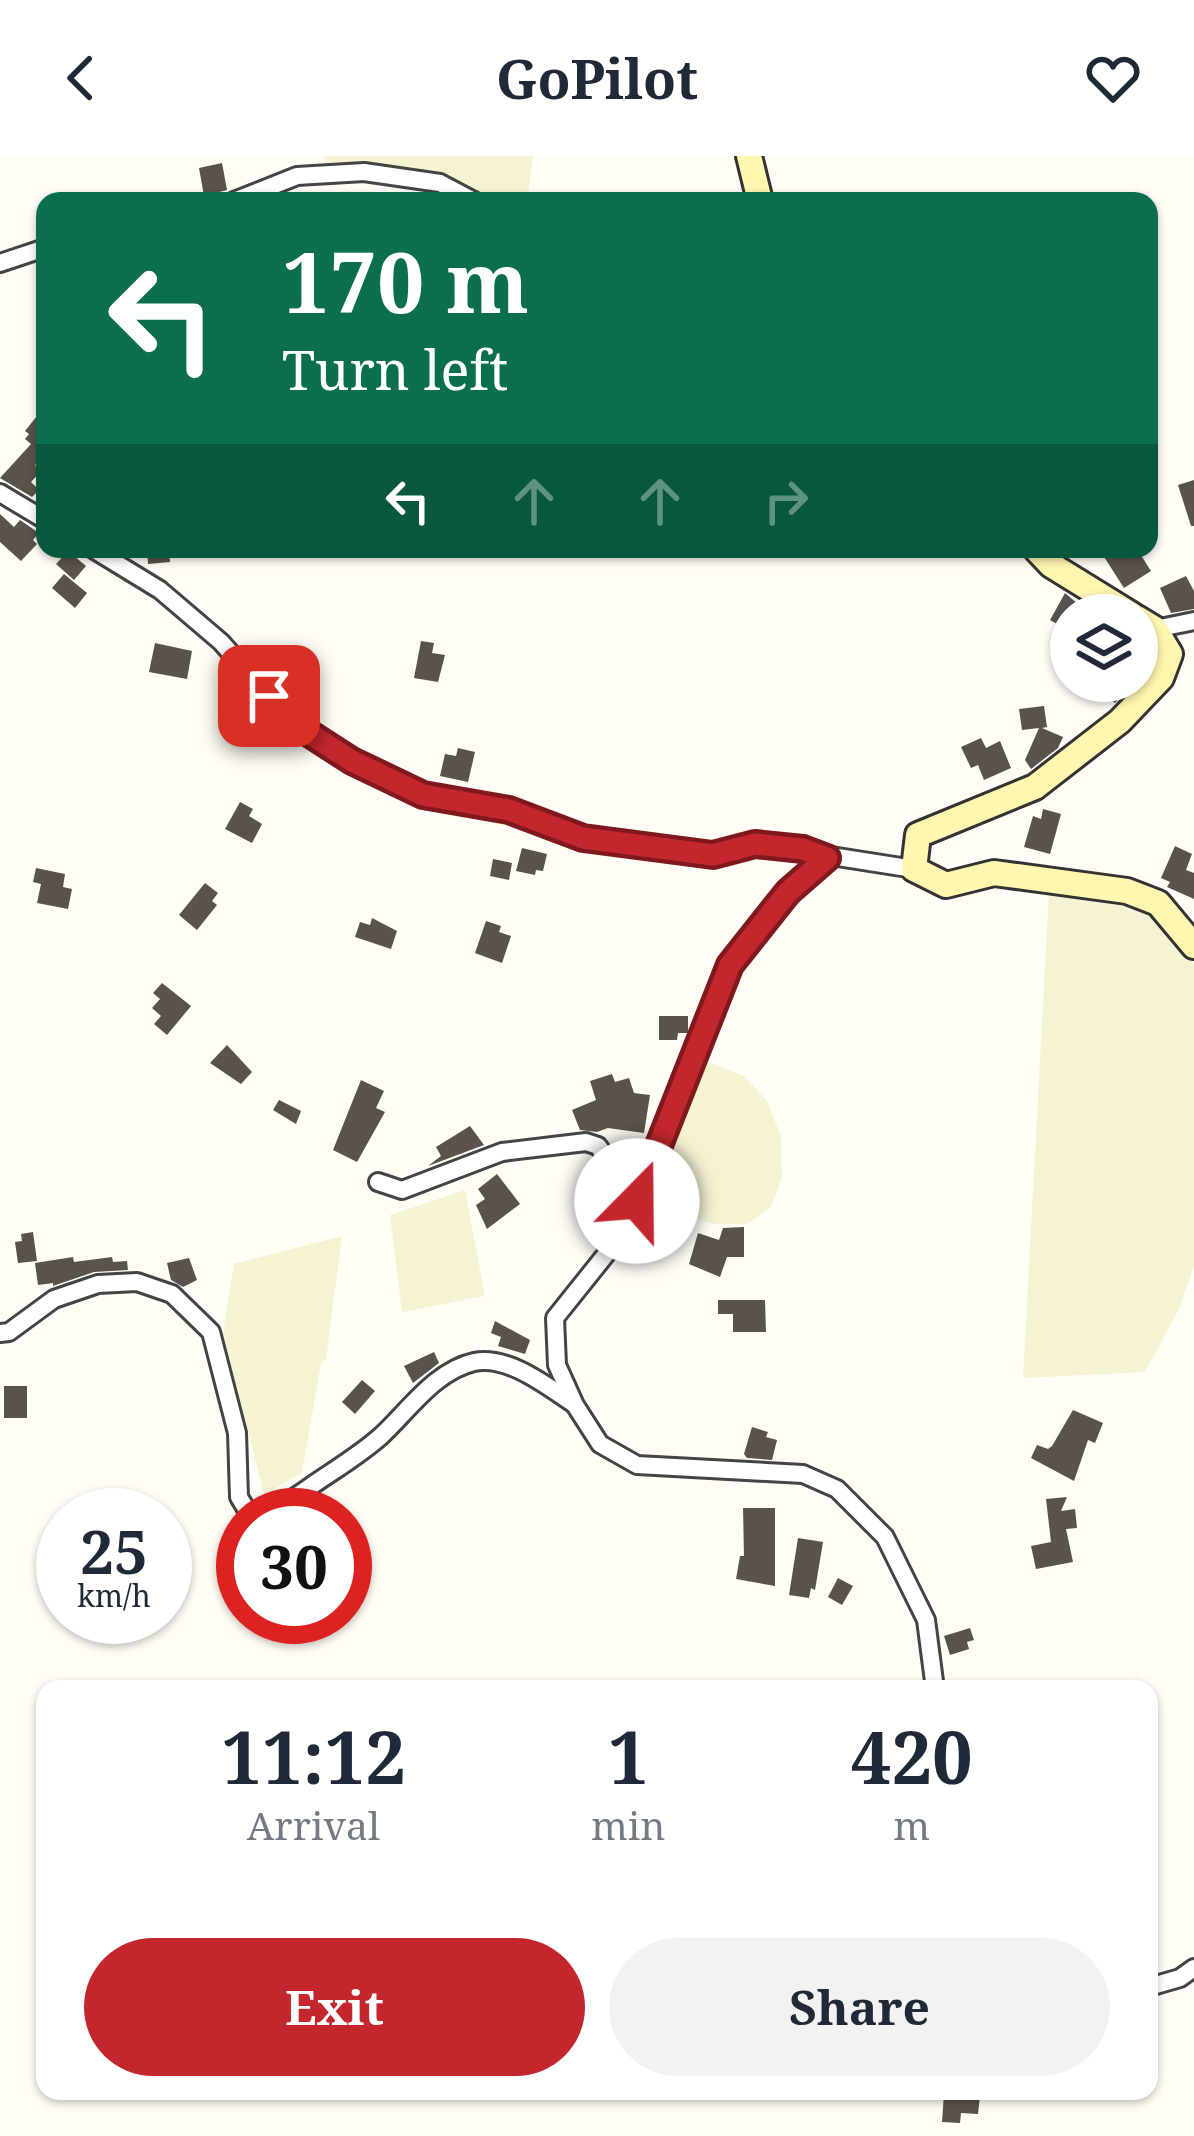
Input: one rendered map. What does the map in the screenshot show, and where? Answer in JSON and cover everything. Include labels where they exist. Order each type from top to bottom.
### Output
[{"type":"street","points":[[749,156],[758,192]]},
{"type":"street","points":[[257,192],[297,176],[364,172],[440,183],[457,192]]},
{"type":"street","points":[[0,263],[36,251]]},
{"type":"street","points":[[0,493],[36,515]]},
{"type":"street","points":[[107,558],[160,590],[221,642],[293,723],[352,761],[423,795],[509,810],[583,838],[713,855],[755,844],[803,849],[827,858],[914,869],[946,885],[994,874],[1127,891],[1158,903],[1194,946]]},
{"type":"street","points":[[1044,558],[1098,594]]},
{"type":"street","points":[[1158,621],[1194,621]]},
{"type":"street","points":[[1158,640],[1170,654],[1158,681]]},
{"type":"street","points":[[914,869],[918,836],[1035,787],[1138,702]]},
{"type":"street","points":[[827,858],[788,892],[730,965],[637,1201],[611,1248],[555,1318],[557,1365],[575,1405],[601,1444],[637,1465],[803,1474],[837,1489],[885,1537],[926,1620],[934,1680]]},
{"type":"street","points":[[378,1182],[402,1190],[502,1152],[586,1142],[598,1146],[637,1201]]},
{"type":"street","points":[[0,1334],[54,1299],[98,1284],[137,1282],[172,1294],[211,1332],[237,1433],[238,1497],[248,1512],[268,1513],[303,1492],[379,1438],[428,1388],[475,1362],[502,1365],[535,1378],[575,1405]]},
{"type":"street","points":[[1158,1984],[1194,1968]]},
{"type":"shaded area","points":[[325,156],[533,156],[528,192],[472,192],[446,178],[371,165],[324,164]]},
{"type":"shaded area","points":[[1049,892],[1126,897],[1152,909],[1194,964],[1194,1266],[1179,1309],[1145,1372],[1023,1378]]},
{"type":"shaded area","points":[[706,1061],[744,1076],[767,1101],[781,1137],[782,1177],[771,1207],[747,1224],[713,1224],[647,1202]]},
{"type":"shaded area","points":[[465,1190],[485,1296],[402,1312],[390,1215]]},
{"type":"shaded area","points":[[342,1236],[326,1359],[321,1363],[302,1473],[275,1488],[262,1488],[223,1333],[234,1264]]},
{"type":"building","points":[[222,163],[227,190],[203,192],[199,168]]},
{"type":"building","points":[[36,417],[36,476],[31,482],[36,493],[32,497],[0,478],[31,444],[25,431]]},
{"type":"building","points":[[1194,480],[1194,526],[1191,526],[1178,485]]},
{"type":"building","points":[[0,514],[14,527],[20,520],[36,531],[36,545],[21,561],[0,542]]},
{"type":"building","points":[[62,558],[76,558],[86,566],[74,580],[56,564]]},
{"type":"building","points":[[148,558],[170,558],[170,562],[148,564]]},
{"type":"building","points":[[1105,558],[1143,558],[1151,571],[1124,588]]},
{"type":"building","points":[[64,574],[87,593],[75,608],[52,588]]},
{"type":"building","points":[[1186,576],[1194,591],[1194,609],[1171,613],[1160,588]]},
{"type":"building","points":[[421,641],[434,643],[432,653],[445,655],[438,682],[414,678]]},
{"type":"building","points":[[155,643],[192,651],[187,679],[149,672]]},
{"type":"building","points":[[1044,706],[1047,727],[1042,728],[1063,737],[1058,748],[1031,769],[1025,760],[1039,728],[1022,730],[1019,709]]},
{"type":"building","points":[[981,738],[986,748],[1000,741],[1011,768],[984,780],[978,765],[971,768],[961,747]]},
{"type":"building","points":[[458,748],[475,752],[468,782],[440,776],[445,754],[456,756]]},
{"type":"building","points":[[240,802],[253,809],[249,816],[262,824],[252,843],[225,829]]},
{"type":"building","points":[[1043,809],[1061,814],[1050,854],[1024,847],[1033,816],[1041,819]]},
{"type":"building","points":[[1175,846],[1192,854],[1186,870],[1194,873],[1194,899],[1167,887],[1170,882],[1161,878]]},
{"type":"building","points":[[522,848],[547,854],[543,871],[536,870],[535,875],[516,871]]},
{"type":"building","points":[[493,859],[512,863],[509,880],[490,876]]},
{"type":"building","points":[[36,868],[65,874],[63,887],[72,889],[68,909],[37,903],[41,884],[33,882]]},
{"type":"building","points":[[205,883],[218,893],[212,901],[217,905],[197,930],[179,915]]},
{"type":"building","points":[[372,918],[397,931],[391,949],[355,937],[360,922],[370,925]]},
{"type":"building","points":[[486,921],[511,936],[502,963],[475,953]]},
{"type":"building","points":[[162,983],[191,1006],[167,1035],[154,1024],[161,1016],[152,1008],[160,999],[153,993]]},
{"type":"building","points":[[659,1016],[688,1016],[688,1033],[678,1033],[677,1040],[659,1040]]},
{"type":"building","points":[[227,1045],[252,1072],[241,1084],[210,1063]]},
{"type":"building","points":[[612,1074],[615,1082],[629,1078],[634,1093],[650,1095],[644,1133],[580,1130],[572,1110],[596,1100],[590,1081]]},
{"type":"building","points":[[361,1080],[384,1091],[376,1108],[385,1112],[357,1162],[333,1150]]},
{"type":"building","points":[[279,1100],[301,1111],[296,1124],[273,1110]]},
{"type":"building","points":[[470,1126],[484,1145],[428,1166],[441,1156],[436,1147]]},
{"type":"building","points":[[497,1174],[520,1204],[487,1229],[476,1205],[485,1199],[478,1189]]},
{"type":"building","points":[[604,1181],[620,1199],[600,1214],[586,1200]]},
{"type":"building","points":[[655,1212],[677,1221],[671,1234],[650,1225]]},
{"type":"building","points":[[744,1227],[744,1257],[727,1257],[720,1277],[689,1264],[698,1233],[719,1240],[723,1228]]},
{"type":"building","points":[[33,1232],[37,1261],[18,1263],[15,1242],[22,1241],[21,1234]]},
{"type":"building","points":[[73,1257],[74,1262],[112,1257],[113,1262],[127,1261],[128,1270],[94,1272],[53,1286],[38,1285],[35,1263]]},
{"type":"building","points":[[189,1258],[197,1280],[183,1287],[171,1280],[167,1263]]},
{"type":"building","points":[[718,1300],[765,1300],[766,1332],[733,1332],[733,1314],[718,1314]]},
{"type":"building","points":[[495,1321],[530,1340],[525,1354],[498,1346],[501,1337],[491,1333]]},
{"type":"building","points":[[434,1352],[439,1363],[413,1383],[404,1366]]},
{"type":"building","points":[[362,1380],[375,1391],[355,1414],[342,1402]]},
{"type":"building","points":[[4,1386],[27,1386],[27,1418],[4,1418]]},
{"type":"building","points":[[1073,1410],[1103,1423],[1095,1443],[1088,1440],[1074,1481],[1031,1458],[1037,1445],[1052,1446]]},
{"type":"building","points":[[752,1427],[777,1440],[772,1460],[744,1454]]},
{"type":"building","points":[[1067,1497],[1061,1511],[1075,1509],[1077,1528],[1066,1529],[1073,1562],[1036,1569],[1031,1546],[1051,1542],[1046,1499]]},
{"type":"building","points":[[743,1508],[775,1508],[775,1586],[736,1579],[740,1556],[744,1556]]},
{"type":"building","points":[[798,1538],[823,1542],[815,1590],[811,1588],[809,1598],[789,1595]]},
{"type":"building","points":[[838,1578],[853,1586],[842,1605],[828,1597]]},
{"type":"building","points":[[970,1628],[974,1640],[967,1642],[969,1649],[950,1655],[944,1636]]},
{"type":"building","points":[[944,2100],[980,2100],[978,2114],[961,2113],[960,2123],[942,2122]]},
{"type":"route","points":[[269,696],[293,723],[352,761],[423,795],[509,810],[583,838],[713,855],[755,844],[803,849],[827,858],[788,892],[730,965],[637,1201]]}]
